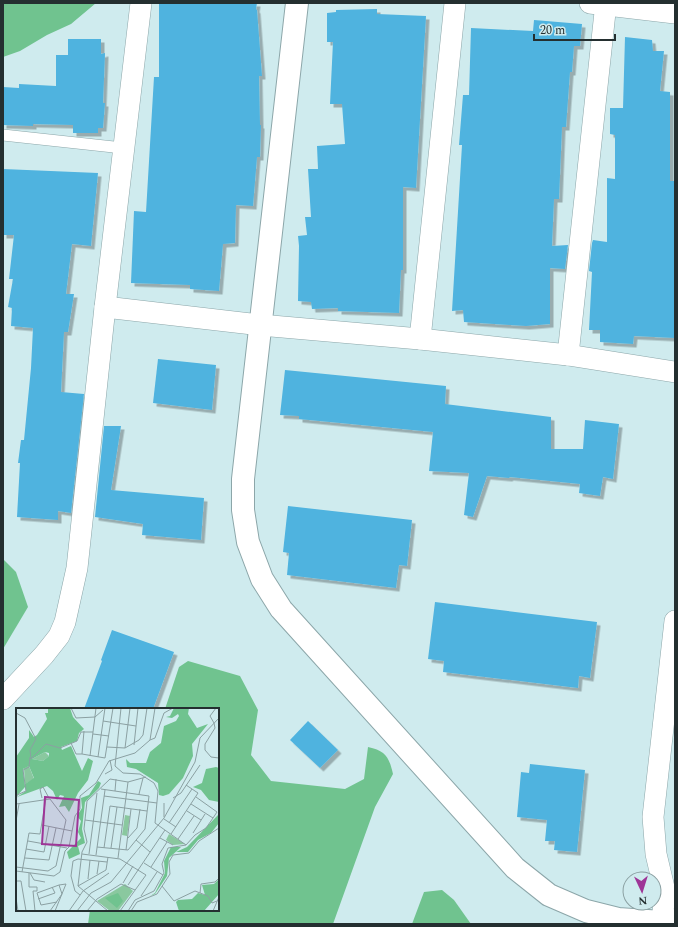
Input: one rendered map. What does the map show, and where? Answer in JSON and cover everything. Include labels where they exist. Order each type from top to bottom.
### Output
[{"type":"street","points":[[3,699],[59,636],[65,622],[77,568],[123,148],[141,3]]},
{"type":"street","points":[[297,3],[243,479],[242,510],[248,542],[262,579],[281,609],[515,868],[550,895],[608,920],[668,921],[665,892],[656,854],[653,817],[675,621]]},
{"type":"street","points":[[420,338],[455,3]]},
{"type":"street","points":[[568,355],[601,4],[675,13]]},
{"type":"street","points":[[105,307],[260,324],[420,338],[568,355],[675,372]]},
{"type":"lane","points":[[3,134],[123,148]]},
{"type":"green space","points":[[3,3],[96,3],[71,24],[47,35],[20,51],[3,57]]},
{"type":"green space","points":[[3,559],[16,572],[28,607],[3,649]]},
{"type":"green space","points":[[188,661],[240,676],[258,710],[251,755],[271,781],[345,789],[364,779],[368,747],[383,753],[388,759],[393,774],[375,807],[333,924],[88,924],[90,911],[219,911],[219,708],[165,708],[179,667]]},
{"type":"green space","points":[[442,890],[454,900],[471,924],[412,924],[424,892]]},
{"type":"building","points":[[159,3],[257,3],[256,9],[262,76],[259,76],[261,125],[260,157],[257,157],[253,206],[236,205],[235,243],[223,244],[219,291],[190,289],[190,285],[131,283],[134,211],[146,212],[154,77],[159,77]]},
{"type":"building","points":[[377,9],[377,14],[426,16],[416,188],[403,187],[403,270],[401,270],[399,313],[338,311],[338,308],[312,309],[311,302],[298,301],[298,236],[307,235],[305,217],[311,217],[308,169],[318,169],[317,146],[345,144],[342,104],[330,104],[333,42],[327,42],[327,13],[336,12],[336,10]]},
{"type":"building","points":[[534,20],[582,24],[580,46],[574,46],[572,72],[570,72],[566,127],[562,127],[559,199],[554,199],[552,246],[568,245],[565,269],[550,268],[550,324],[526,326],[464,322],[463,310],[452,311],[462,145],[459,145],[463,95],[469,95],[471,28],[533,31]]},
{"type":"building","points":[[625,37],[652,40],[653,51],[664,51],[660,91],[670,92],[670,181],[675,181],[675,338],[634,336],[633,344],[600,342],[600,330],[589,330],[592,272],[589,271],[592,243],[593,240],[607,242],[607,178],[615,179],[615,135],[610,134],[610,108],[623,108]]},
{"type":"building","points":[[68,39],[101,39],[101,54],[105,53],[103,103],[105,103],[103,128],[98,128],[98,133],[73,133],[73,125],[3,125],[3,87],[19,88],[19,84],[56,86],[56,55],[68,55]]},
{"type":"building","points":[[3,169],[98,173],[91,246],[72,244],[66,294],[74,294],[68,332],[64,332],[61,392],[84,394],[71,513],[58,511],[58,520],[17,517],[20,463],[18,463],[21,440],[24,440],[31,368],[33,328],[11,326],[12,308],[8,307],[13,279],[9,279],[14,235],[3,235]]},
{"type":"building","points":[[158,359],[216,365],[212,410],[153,403]]},
{"type":"building","points":[[285,370],[446,386],[445,404],[551,417],[551,449],[583,449],[585,420],[619,424],[613,479],[603,477],[600,496],[579,493],[580,484],[487,476],[473,517],[464,515],[469,473],[429,471],[433,432],[299,419],[299,416],[280,415]]},
{"type":"building","points":[[104,426],[121,426],[111,490],[204,498],[201,540],[142,535],[143,524],[95,517]]},
{"type":"building","points":[[288,506],[412,520],[407,566],[399,565],[396,588],[287,575],[289,553],[283,552]]},
{"type":"building","points":[[435,602],[597,622],[590,678],[579,676],[578,688],[443,672],[444,661],[428,659]]},
{"type":"building","points":[[112,630],[174,652],[153,708],[84,708],[102,661],[101,660]]},
{"type":"building","points":[[308,721],[338,750],[320,768],[290,740]]},
{"type":"building","points":[[530,764],[585,770],[577,852],[554,850],[555,841],[545,841],[547,820],[517,817],[521,772],[529,773]]}]
